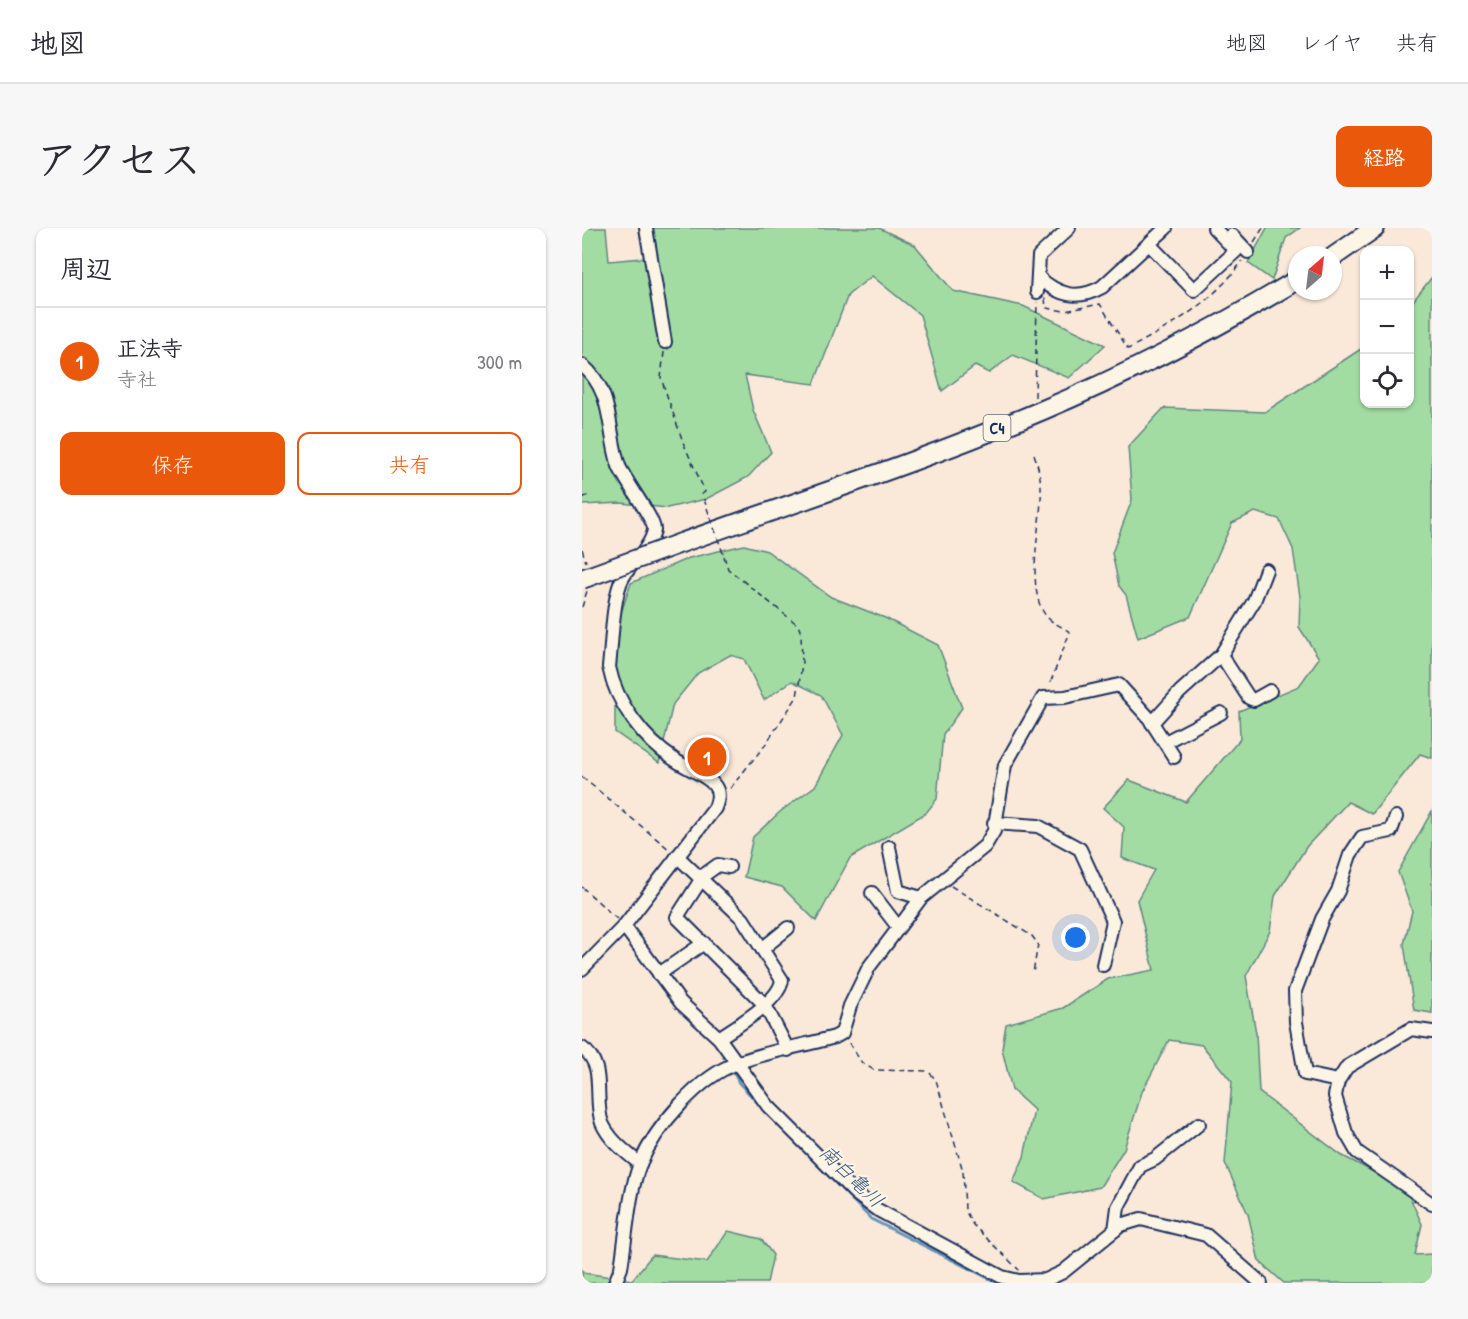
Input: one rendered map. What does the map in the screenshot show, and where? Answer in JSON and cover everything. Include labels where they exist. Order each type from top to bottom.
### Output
[{"type":"highway","points":[[1342,251],[1375,228]]},
{"type":"highway","name":"C4","points":[[582,579],[922,458],[1042,411],[1196,339],[1288,285]]},
{"type":"street","points":[[646,228],[664,342]]},
{"type":"street","points":[[1038,277],[1059,292],[1081,296],[1102,287],[1166,228]]},
{"type":"street","points":[[1149,244],[1194,290],[1236,251],[1214,228]]},
{"type":"street","points":[[1226,228],[1248,252]]},
{"type":"street","points":[[1037,292],[1039,256],[1064,230]]},
{"type":"street","points":[[582,365],[592,373],[604,393],[619,465],[633,494],[651,517],[654,528],[650,539],[620,584],[609,667],[611,678],[625,707],[654,745],[714,785],[719,797],[715,808],[624,926],[582,969]]},
{"type":"street","points":[[1152,723],[1180,692],[1221,655],[1254,601],[1266,570]]},
{"type":"street","points":[[1221,655],[1249,698],[1254,700],[1270,691]]},
{"type":"street","points":[[615,1283],[621,1268],[640,1164],[653,1141],[690,1094],[711,1076],[737,1063],[842,1033],[850,1006],[869,967],[898,927],[921,898],[985,846],[994,831],[1005,765],[1043,698],[1065,697],[1119,685],[1152,723],[1174,757]]},
{"type":"street","points":[[1165,742],[1221,713]]},
{"type":"street","points":[[1338,1081],[1305,1074],[1296,1022],[1295,991],[1322,919],[1338,891],[1350,855],[1362,837],[1391,831],[1396,818]]},
{"type":"street","points":[[994,823],[1038,825],[1080,849],[1113,921],[1103,965]]},
{"type":"street","points":[[889,847],[898,891],[921,898]]},
{"type":"street","points":[[677,856],[743,919],[782,980],[781,987],[765,1005],[719,1038]]},
{"type":"street","points":[[729,867],[718,865],[702,879],[677,917],[765,1005],[788,1050]]},
{"type":"street","points":[[872,893],[898,927]]},
{"type":"street","points":[[624,926],[681,1003],[719,1038],[768,1106],[856,1194],[870,1204],[1002,1277],[1031,1281],[1046,1280],[1063,1272],[1115,1230],[1141,1219],[1206,1235],[1261,1283]]},
{"type":"street","points":[[762,949],[788,928]]},
{"type":"street","points":[[659,974],[704,943]]},
{"type":"street","points":[[1432,1032],[1411,1029],[1347,1067],[1338,1081],[1335,1096],[1346,1133],[1357,1152],[1432,1204]]},
{"type":"street","points":[[582,1048],[591,1054],[597,1072],[602,1122],[613,1141],[640,1164]]},
{"type":"street","points":[[1115,1230],[1118,1207],[1140,1166],[1155,1159],[1199,1124]]},
{"type":"path","points":[[1035,397],[1037,292],[1044,292],[1046,308],[1065,311],[1100,304],[1128,349],[1201,305],[1222,286],[1263,228]]},
{"type":"path","points":[[664,342],[661,378],[683,442],[705,492],[702,494],[728,569],[798,625],[801,633],[802,664],[797,697],[788,713],[715,808]]},
{"type":"path","points":[[1034,454],[1041,475],[1041,498],[1035,543],[1039,603],[1047,617],[1070,632],[1056,672],[1043,698]]},
{"type":"path","points":[[582,498],[591,494]]},
{"type":"path","points":[[582,777],[677,856]]},
{"type":"path","points":[[943,881],[1032,936],[1038,944],[1032,973]]},
{"type":"path","points":[[582,887],[624,926]]},
{"type":"path","points":[[842,1033],[862,1063],[874,1070],[928,1071],[936,1080],[963,1171],[965,1210],[973,1225],[1031,1281]]},
{"type":"green space","points":[[582,228],[606,228],[609,261],[654,257],[651,228],[879,228],[915,245],[953,291],[1023,306],[1105,345],[1069,378],[1013,355],[989,373],[975,366],[942,391],[920,315],[872,276],[848,295],[814,384],[745,375],[753,410],[771,452],[748,477],[706,499],[667,508],[621,503],[582,505]]},
{"type":"green space","points":[[1267,228],[1300,228],[1286,238],[1272,280],[1248,263]]},
{"type":"green space","points":[[1432,277],[1432,758],[1420,754],[1372,814],[1348,802],[1307,846],[1275,896],[1270,931],[1246,976],[1256,1033],[1259,1092],[1341,1155],[1406,1189],[1422,1224],[1415,1255],[1432,1254],[1432,1283],[1284,1283],[1259,1261],[1248,1214],[1225,1163],[1232,1082],[1202,1045],[1169,1040],[1142,1092],[1124,1149],[1100,1187],[1044,1199],[1013,1182],[1024,1157],[1034,1110],[1012,1090],[1002,1049],[1006,1024],[1063,1008],[1108,979],[1154,970],[1137,900],[1154,870],[1122,858],[1124,827],[1103,808],[1129,780],[1186,802],[1240,739],[1239,711],[1299,686],[1319,658],[1299,627],[1300,597],[1293,549],[1279,519],[1255,512],[1232,523],[1190,617],[1138,638],[1126,595],[1119,586],[1112,553],[1132,500],[1128,447],[1164,408],[1265,412],[1360,350],[1360,408],[1414,408],[1414,300]]},
{"type":"green space","points":[[744,545],[767,551],[831,597],[885,618],[938,645],[962,708],[943,734],[937,799],[926,813],[850,858],[816,921],[782,887],[744,877],[753,837],[781,811],[815,786],[843,735],[821,695],[792,681],[764,700],[744,659],[730,655],[698,673],[673,704],[659,763],[615,732],[615,681],[609,649],[631,583],[689,558]]},
{"type":"green space","points":[[1432,811],[1432,1013],[1414,1010],[1404,944],[1412,911],[1398,872]]},
{"type":"green space","points":[[728,1231],[761,1239],[773,1255],[767,1283],[582,1283],[582,1270],[584,1273],[632,1280],[652,1255],[707,1262]]},
{"type":"waterway","name":"南白亀川","points":[[733,1070],[739,1083],[762,1107]]},
{"type":"waterway","name":"南白亀川","points":[[770,1116],[871,1219],[998,1283]]},
{"type":"place","name":"正法寺","points":[[707,757]]}]
